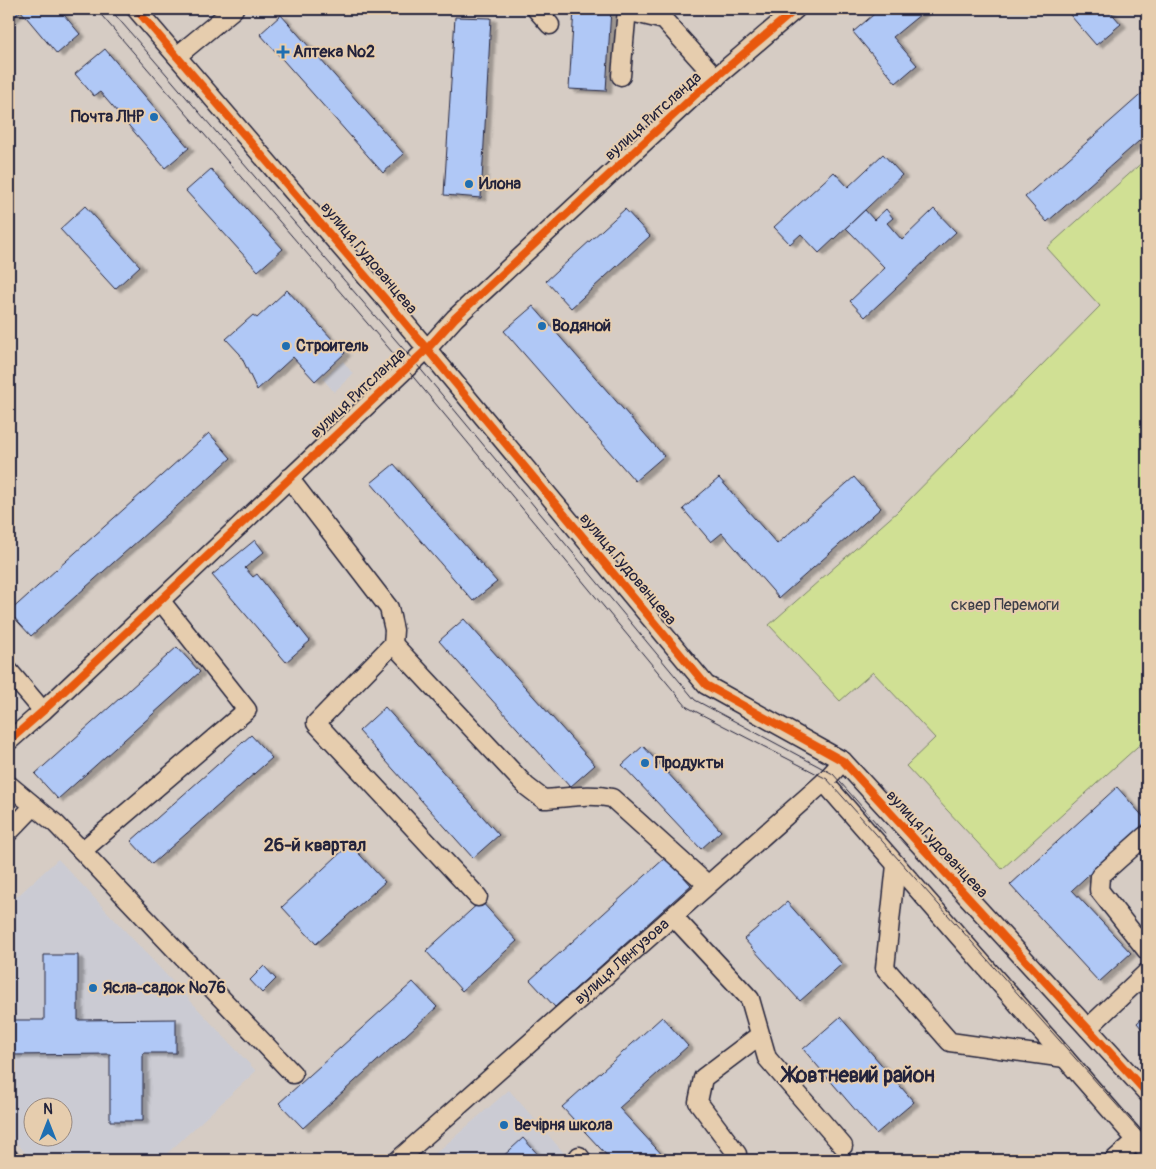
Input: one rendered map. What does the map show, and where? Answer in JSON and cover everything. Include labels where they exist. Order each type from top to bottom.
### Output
[{"type":"street","name":"вулиця Гудованцева","points":[[136,9],[427,349],[706,685],[843,761],[1147,1094]]},
{"type":"street","points":[[536,9],[550,24]]},
{"type":"street","name":"вулиця Ритсланда","points":[[9,741],[427,349],[455,318],[716,78],[796,9]]},
{"type":"street","points":[[621,76],[627,10],[664,20],[716,78]]},
{"type":"street","points":[[176,56],[226,11]]},
{"type":"street","points":[[289,478],[389,608],[394,630],[394,644],[532,791],[543,800],[596,794],[612,798],[708,885]]},
{"type":"street","points":[[82,851],[247,710],[160,600]]},
{"type":"street","points":[[394,644],[316,723],[478,897]]},
{"type":"street","points":[[9,671],[42,712]]},
{"type":"street","name":"вулиця Лянгузова","points":[[398,1160],[824,782],[843,761]]},
{"type":"street","points":[[824,782],[1142,1146],[1114,1160]]},
{"type":"street","points":[[9,785],[82,851],[293,1074]]},
{"type":"street","points":[[9,832],[34,806]]},
{"type":"street","points":[[1145,836],[1100,876],[1099,890],[1147,951]]},
{"type":"street","points":[[896,865],[884,968],[950,1042],[1066,1058]]},
{"type":"street","points":[[673,916],[750,999],[768,1058],[843,1146]]},
{"type":"street","points":[[1088,1028],[1147,972]]},
{"type":"street","points":[[737,1154],[698,1102],[703,1078],[760,1035]]},
{"type":"shaded area","points":[[343,361],[353,374],[334,392],[323,379]]},
{"type":"shaded area","name":"Ясла-садок №76","points":[[58,859],[256,1071],[160,1160],[32,1160],[9,1135],[9,904]]},
{"type":"shaded area","name":"Вечірня школа","points":[[509,1090],[570,1160],[428,1160]]},
{"type":"green space","name":"сквер Перемоги","points":[[1147,158],[1147,738],[1002,869],[906,766],[935,738],[873,672],[840,701],[769,625],[897,512],[1100,306],[1047,248]]},
{"type":"building","points":[[9,9],[59,9],[80,34],[57,54],[21,11],[9,21]]},
{"type":"building","points":[[574,9],[611,9],[606,91],[569,89]]},
{"type":"building","points":[[880,9],[927,9],[893,37],[917,65],[896,83],[853,32]]},
{"type":"building","points":[[1065,9],[1108,9],[1121,24],[1096,45]]},
{"type":"building","points":[[281,15],[404,154],[383,173],[260,34]]},
{"type":"building","points":[[455,17],[491,18],[481,198],[444,195]]},
{"type":"building","points":[[105,49],[189,148],[165,168],[100,92],[94,96],[75,74]]},
{"type":"building","points":[[1147,89],[1147,134],[1047,222],[1025,197]]},
{"type":"building","points":[[883,154],[902,175],[819,253],[801,234],[790,244],[774,227],[834,172],[848,187]]},
{"type":"building","points":[[211,169],[283,249],[258,271],[186,191]]},
{"type":"building","points":[[85,206],[140,266],[115,289],[60,229]]},
{"type":"building","points":[[625,209],[650,236],[571,308],[546,281]]},
{"type":"building","points":[[886,209],[893,218],[887,223],[902,240],[934,209],[956,232],[865,317],[850,301],[885,268],[846,228],[865,210],[874,220]]},
{"type":"building","name":"Строитель","points":[[287,290],[345,353],[315,381],[293,357],[257,390],[240,354],[226,339],[253,315],[257,318]]},
{"type":"building","points":[[533,306],[664,456],[635,481],[504,331]]},
{"type":"building","points":[[209,433],[231,458],[31,636],[9,612]]},
{"type":"building","points":[[394,464],[497,582],[473,601],[371,483]]},
{"type":"building","points":[[854,477],[881,508],[779,598],[722,533],[711,542],[683,509],[719,478],[777,544]]},
{"type":"building","points":[[255,540],[264,552],[245,568],[253,577],[257,574],[310,641],[286,662],[212,575]]},
{"type":"building","points":[[464,619],[595,765],[570,787],[439,641]]},
{"type":"building","points":[[177,647],[200,672],[58,799],[35,774]]},
{"type":"building","points":[[385,707],[499,835],[473,858],[359,731]]},
{"type":"building","points":[[251,735],[272,758],[152,864],[131,841]]},
{"type":"building","points":[[643,746],[721,831],[701,849],[622,765]]},
{"type":"building","points":[[1117,787],[1147,821],[1072,890],[1131,953],[1099,982],[1010,885]]},
{"type":"building","points":[[350,844],[385,882],[316,944],[282,907]]},
{"type":"building","points":[[666,857],[691,885],[555,1007],[530,980]]},
{"type":"building","points":[[481,901],[517,941],[462,991],[426,951]]},
{"type":"building","points":[[787,902],[842,964],[800,1001],[744,939]]},
{"type":"building","points":[[44,955],[78,955],[78,1020],[176,1019],[176,1053],[143,1053],[143,1121],[110,1121],[110,1054],[11,1055],[11,1020],[44,1020]]},
{"type":"building","points":[[264,966],[276,979],[262,993],[250,980]]},
{"type":"building","points":[[413,982],[437,1007],[303,1128],[279,1103]]},
{"type":"building","points":[[1147,1014],[1147,1035],[1137,1023]]},
{"type":"building","points":[[662,1017],[688,1046],[619,1108],[667,1160],[611,1160],[562,1107]]},
{"type":"building","points":[[840,1017],[914,1102],[876,1134],[803,1049]]},
{"type":"building","points":[[523,1138],[543,1160],[499,1160]]},
{"type":"tram line","points":[[96,9],[405,367],[687,707],[827,779],[1147,1139]]},
{"type":"tram line","points":[[110,9],[413,360],[695,700],[833,774],[885,833]]},
{"type":"cycle path","points":[[136,9],[387,301],[706,685],[843,761],[1147,1093]]},
{"type":"cycle path","points":[[9,741],[427,349],[455,318],[694,96],[796,9]]},
{"type":"place","name":"Аптека №2","points":[[283,52]]},
{"type":"place","name":"Почта ЛНР","points":[[154,117]]},
{"type":"place","name":"Илона","points":[[469,184]]},
{"type":"place","name":"Водяной","points":[[542,326]]},
{"type":"place","name":"Строитель","points":[[286,346]]},
{"type":"place","name":"Продукты","points":[[645,763]]},
{"type":"place","name":"Ясла-садок №76","points":[[93,988]]},
{"type":"place","name":"Вечірня школа","points":[[504,1125]]},
{"type":"district","name":"26-й квартал","points":[[315,845]]},
{"type":"district","name":"Жовтневий район","points":[[859,1075]]}]
